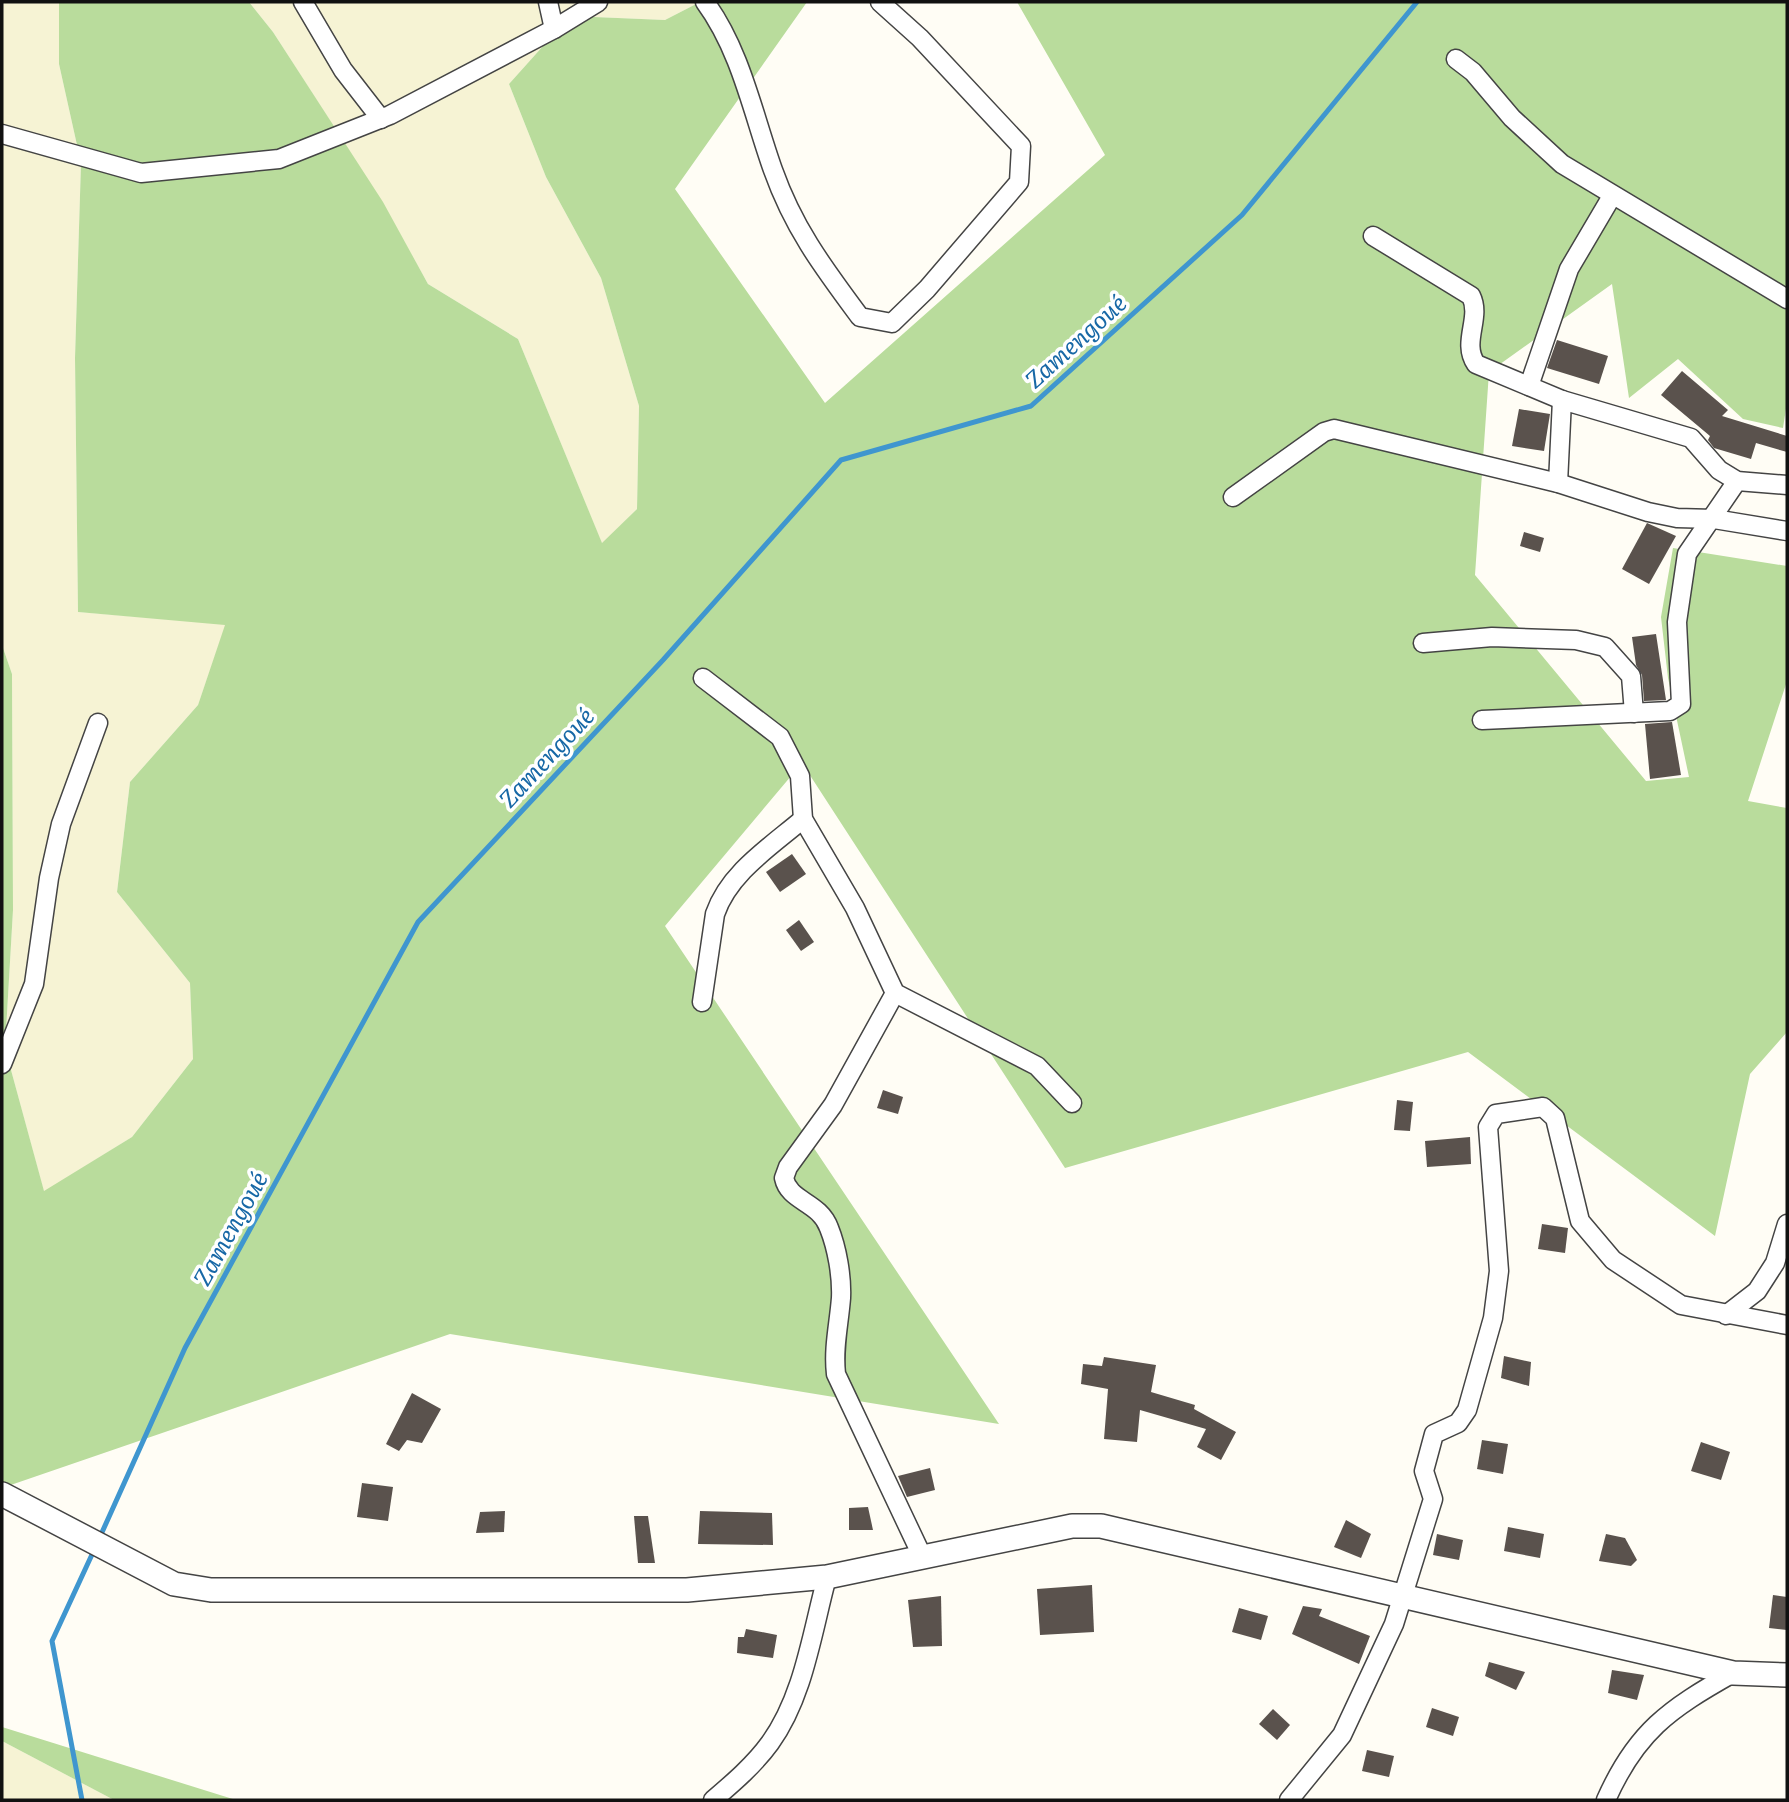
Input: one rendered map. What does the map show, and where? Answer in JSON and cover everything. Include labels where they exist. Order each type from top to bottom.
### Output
[{"type":"street","points":[[303,2],[343,70],[381,118]]},
{"type":"street","points":[[548,2],[554,29]]},
{"type":"street","points":[[2,134],[141,173],[278,159],[381,118],[554,29],[598,2]]},
{"type":"street","points":[[705,2],[741,71],[774,172],[806,245],[860,317],[892,323],[927,289],[1020,181],[1021,146],[920,38],[880,2]]},
{"type":"street","points":[[1456,59],[1473,72],[1512,118],[1562,164],[1787,299]]},
{"type":"street","points":[[1529,386],[1569,269],[1612,196]]},
{"type":"street","points":[[1373,236],[1471,296],[1476,306],[1469,346],[1470,355],[1476,364],[1562,400],[1691,438],[1719,470],[1737,481],[1787,485]]},
{"type":"street","points":[[1558,483],[1562,400]]},
{"type":"street","points":[[1233,497],[1324,432],[1334,429],[1558,483],[1677,519],[1714,519],[1787,531]]},
{"type":"street","points":[[1482,720],[1670,711],[1681,704],[1677,622],[1686,554],[1714,519],[1737,481]]},
{"type":"street","points":[[1423,643],[1492,637],[1576,640],[1605,647],[1631,676],[1634,713]]},
{"type":"street","points":[[703,678],[780,737],[800,776],[803,819],[856,908],[895,993],[1037,1066],[1072,1103]]},
{"type":"street","points":[[2,1064],[34,984],[49,878],[61,824],[98,723]]},
{"type":"street","points":[[702,1002],[719,901],[738,875],[803,819]]},
{"type":"street","points":[[895,993],[833,1105],[788,1167],[784,1178],[790,1193],[819,1210],[835,1242],[841,1295],[834,1349],[836,1374],[923,1558]]},
{"type":"street","points":[[1289,1800],[1342,1735],[1405,1597],[1433,1499],[1424,1471],[1434,1434],[1458,1423],[1467,1410],[1493,1318],[1499,1271],[1488,1127],[1496,1114],[1543,1107],[1555,1118],[1573,1202],[1580,1221],[1613,1260],[1681,1305],[1787,1325]]},
{"type":"street","points":[[1727,1315],[1757,1291],[1775,1263],[1787,1223]]},
{"type":"street","points":[[2,1494],[174,1584],[211,1590],[687,1590],[827,1577],[1072,1526],[1101,1526],[1733,1673],[1787,1675]]},
{"type":"street","points":[[713,1800],[762,1752],[786,1716],[797,1689],[827,1577]]},
{"type":"street","points":[[1605,1800],[1631,1751],[1643,1735],[1689,1698],[1733,1673]]},
{"type":"shaded area","points":[[2,2],[59,2],[59,64],[81,163],[75,358],[78,612],[226,624],[198,705],[130,782],[117,892],[190,983],[193,1059],[132,1137],[44,1192],[5,1048],[13,910],[12,674],[2,645]]},
{"type":"shaded area","points":[[249,2],[700,2],[665,20],[570,16],[509,84],[546,177],[601,278],[639,406],[637,509],[602,544],[518,339],[428,284],[382,202],[273,32]]},
{"type":"shaded area","points":[[2,1741],[114,1800],[2,1800]]},
{"type":"green space","points":[[59,2],[249,2],[273,32],[383,202],[428,284],[518,339],[602,543],[637,509],[639,406],[601,278],[546,177],[509,84],[570,16],[665,20],[700,2],[807,2],[675,189],[825,403],[1105,155],[1017,2],[1787,2],[1787,402],[1783,428],[1743,419],[1678,359],[1629,398],[1612,284],[1489,372],[1475,575],[1646,781],[1689,777],[1668,678],[1661,617],[1673,548],[1787,566],[1787,681],[1748,801],[1787,808],[1787,1032],[1750,1074],[1715,1236],[1468,1052],[1065,1168],[802,763],[665,926],[999,1424],[450,1334],[2,1488],[2,645],[12,674],[13,910],[5,1048],[44,1191],[132,1137],[193,1059],[190,983],[117,892],[130,782],[198,705],[225,625],[78,612],[75,358],[81,163],[59,64]]},
{"type":"green space","points":[[2,1727],[236,1800],[114,1800],[2,1741]]},
{"type":"building","points":[[1557,340],[1608,356],[1599,384],[1547,368]]},
{"type":"building","points":[[1682,371],[1728,410],[1722,416],[1787,436],[1787,452],[1756,443],[1751,459],[1714,448],[1708,440],[1710,436],[1661,395]]},
{"type":"building","points":[[1519,409],[1550,414],[1544,451],[1512,446]]},
{"type":"building","points":[[1647,523],[1676,536],[1649,584],[1622,569]]},
{"type":"building","points":[[1524,532],[1544,538],[1540,552],[1520,546]]},
{"type":"building","points":[[1656,634],[1666,700],[1644,701],[1642,675],[1636,665],[1632,637]]},
{"type":"building","points":[[1672,722],[1681,775],[1650,779],[1645,724]]},
{"type":"building","points":[[792,854],[806,874],[780,892],[766,872]]},
{"type":"building","points":[[799,920],[814,942],[801,951],[786,930]]},
{"type":"building","points":[[883,1090],[903,1097],[898,1114],[877,1108]]},
{"type":"building","points":[[1397,1100],[1413,1102],[1410,1131],[1394,1130]]},
{"type":"building","points":[[1470,1137],[1471,1164],[1427,1167],[1425,1141]]},
{"type":"building","points":[[1542,1224],[1568,1228],[1565,1253],[1538,1249]]},
{"type":"building","points":[[1504,1356],[1531,1362],[1529,1386],[1501,1378]]},
{"type":"building","points":[[1104,1357],[1156,1365],[1151,1392],[1195,1405],[1194,1409],[1236,1432],[1221,1460],[1197,1447],[1206,1429],[1140,1410],[1137,1442],[1104,1439],[1108,1389],[1081,1384],[1083,1364],[1102,1366]]},
{"type":"building","points":[[412,1393],[441,1409],[422,1443],[407,1440],[399,1451],[386,1444]]},
{"type":"building","points":[[1482,1440],[1508,1444],[1503,1474],[1477,1469]]},
{"type":"building","points":[[1701,1442],[1730,1452],[1721,1480],[1691,1471]]},
{"type":"building","points":[[930,1468],[935,1490],[907,1497],[898,1476]]},
{"type":"building","points":[[362,1483],[393,1487],[388,1521],[357,1517]]},
{"type":"building","points":[[868,1507],[873,1530],[849,1530],[849,1508]]},
{"type":"building","points":[[505,1511],[504,1532],[476,1533],[480,1512]]},
{"type":"building","points":[[700,1511],[772,1513],[773,1545],[698,1544]]},
{"type":"building","points":[[634,1516],[648,1516],[655,1563],[638,1563]]},
{"type":"building","points":[[1346,1520],[1371,1534],[1361,1558],[1334,1547]]},
{"type":"building","points":[[1508,1527],[1544,1534],[1540,1558],[1504,1551]]},
{"type":"building","points":[[1437,1534],[1463,1540],[1459,1560],[1433,1555]]},
{"type":"building","points":[[1606,1534],[1625,1538],[1637,1560],[1631,1566],[1599,1561]]},
{"type":"building","points":[[1092,1585],[1094,1632],[1040,1635],[1037,1589]]},
{"type":"building","points":[[1773,1595],[1787,1597],[1787,1630],[1769,1628]]},
{"type":"building","points":[[941,1596],[942,1646],[913,1647],[908,1600]]},
{"type":"building","points":[[1303,1606],[1322,1609],[1319,1616],[1370,1636],[1359,1664],[1292,1634]]},
{"type":"building","points":[[1239,1608],[1268,1616],[1261,1640],[1232,1632]]},
{"type":"building","points":[[746,1629],[777,1635],[773,1658],[737,1653],[738,1637],[744,1637]]},
{"type":"building","points":[[1489,1662],[1525,1672],[1516,1690],[1485,1676]]},
{"type":"building","points":[[1612,1670],[1644,1675],[1637,1700],[1608,1693]]},
{"type":"building","points":[[1432,1708],[1459,1717],[1453,1736],[1426,1727]]},
{"type":"building","points":[[1273,1709],[1290,1725],[1277,1740],[1259,1724]]},
{"type":"building","points":[[1367,1750],[1394,1756],[1389,1777],[1362,1771]]},
{"type":"waterway","name":"Zamengoué","points":[[99,1539],[185,1348],[418,922],[663,660],[841,460],[1031,406],[1242,215],[1417,2]]},
{"type":"waterway","name":"Zamengoué","points":[[82,1800],[52,1641],[95,1548]]}]
